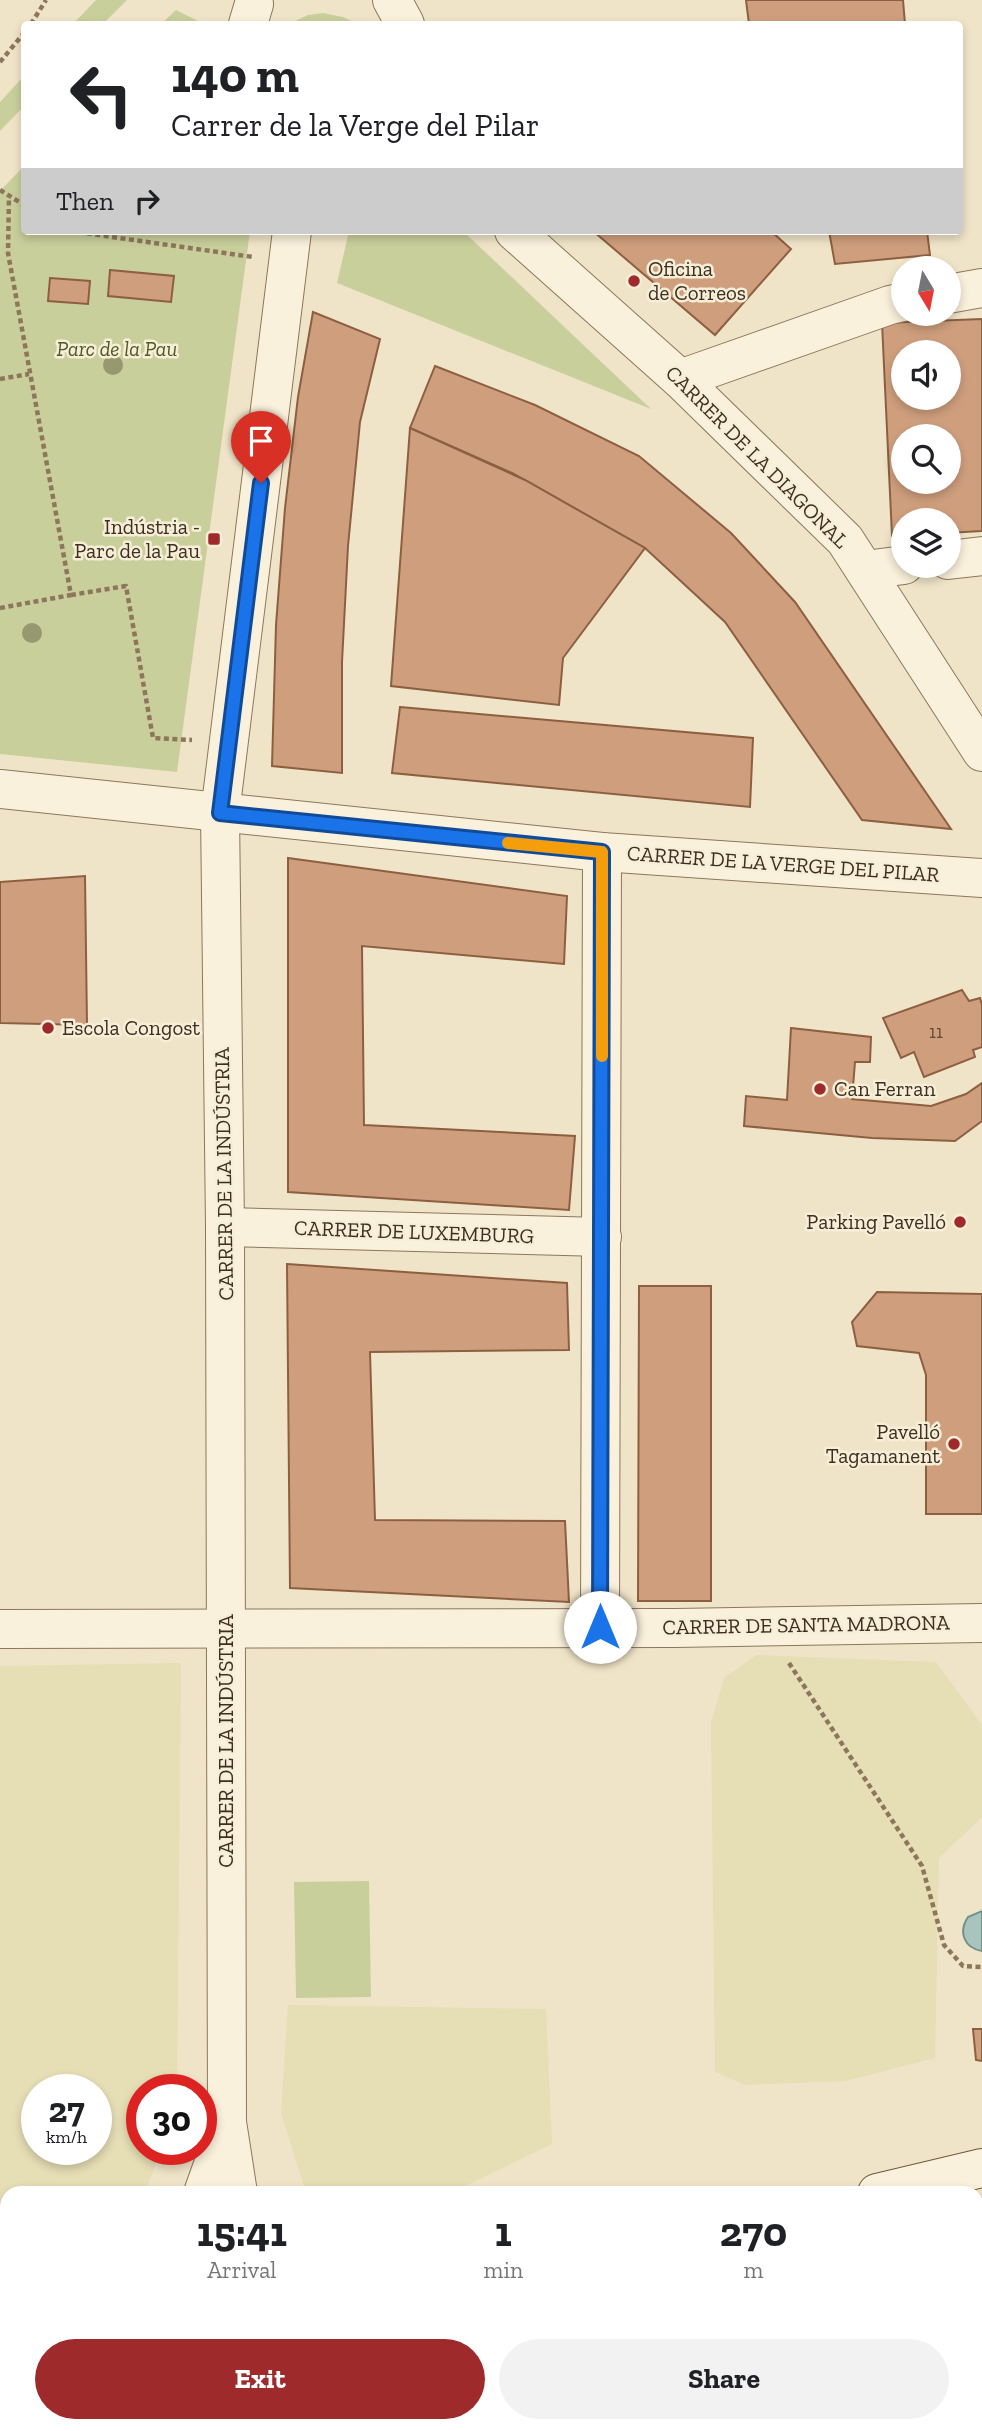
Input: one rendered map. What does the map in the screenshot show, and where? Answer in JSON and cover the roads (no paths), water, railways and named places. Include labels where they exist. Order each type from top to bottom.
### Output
[{"type":"street","points":[[392,0],[403,21]]},
{"type":"street","name":"CARRER DE LA DIAGONAL","points":[[518,235],[680,379],[845,540],[982,752]]},
{"type":"street","name":"CARRER DE LA INDÚSTRIA","points":[[227,2122],[225,1227],[220,813],[290,247]]},
{"type":"street","points":[[961,292],[982,288]]},
{"type":"street","points":[[680,379],[891,305]]},
{"type":"street","points":[[961,558],[982,556]]},
{"type":"street","points":[[865,570],[891,567]]},
{"type":"street","name":"CARRER DE LA VERGE DEL PILAR","points":[[0,789],[602,852],[982,878]]},
{"type":"street","points":[[600,1627],[602,852]]},
{"type":"street","name":"CARRER DE LUXEMBURG","points":[[225,1227],[602,1237]]},
{"type":"street","name":"CARRER DE SANTA MADRONA","points":[[0,1629],[982,1623]]},
{"type":"street","points":[[206,2186],[220,2150],[227,2122]]},
{"type":"street","points":[[227,2122],[237,2186]]},
{"type":"street","points":[[906,2186],[982,2168]]},
{"type":"water","points":[[982,1911],[982,1951],[967,1943],[963,1928],[968,1917]]},
{"type":"place","name":"Oficina de Correos","points":[[634,281]]},
{"type":"place","name":"Indústria - Parc de la Pau","points":[[214,539]]},
{"type":"place","name":"Escola Congost","points":[[48,1028]]},
{"type":"place","name":"Can Ferran","points":[[820,1089]]},
{"type":"place","name":"Parking Pavelló","points":[[960,1222]]},
{"type":"place","name":"Pavelló Tagamanent","points":[[954,1444]]},
{"type":"park label","name":"Parc de la Pau","points":[[117,349]]}]
